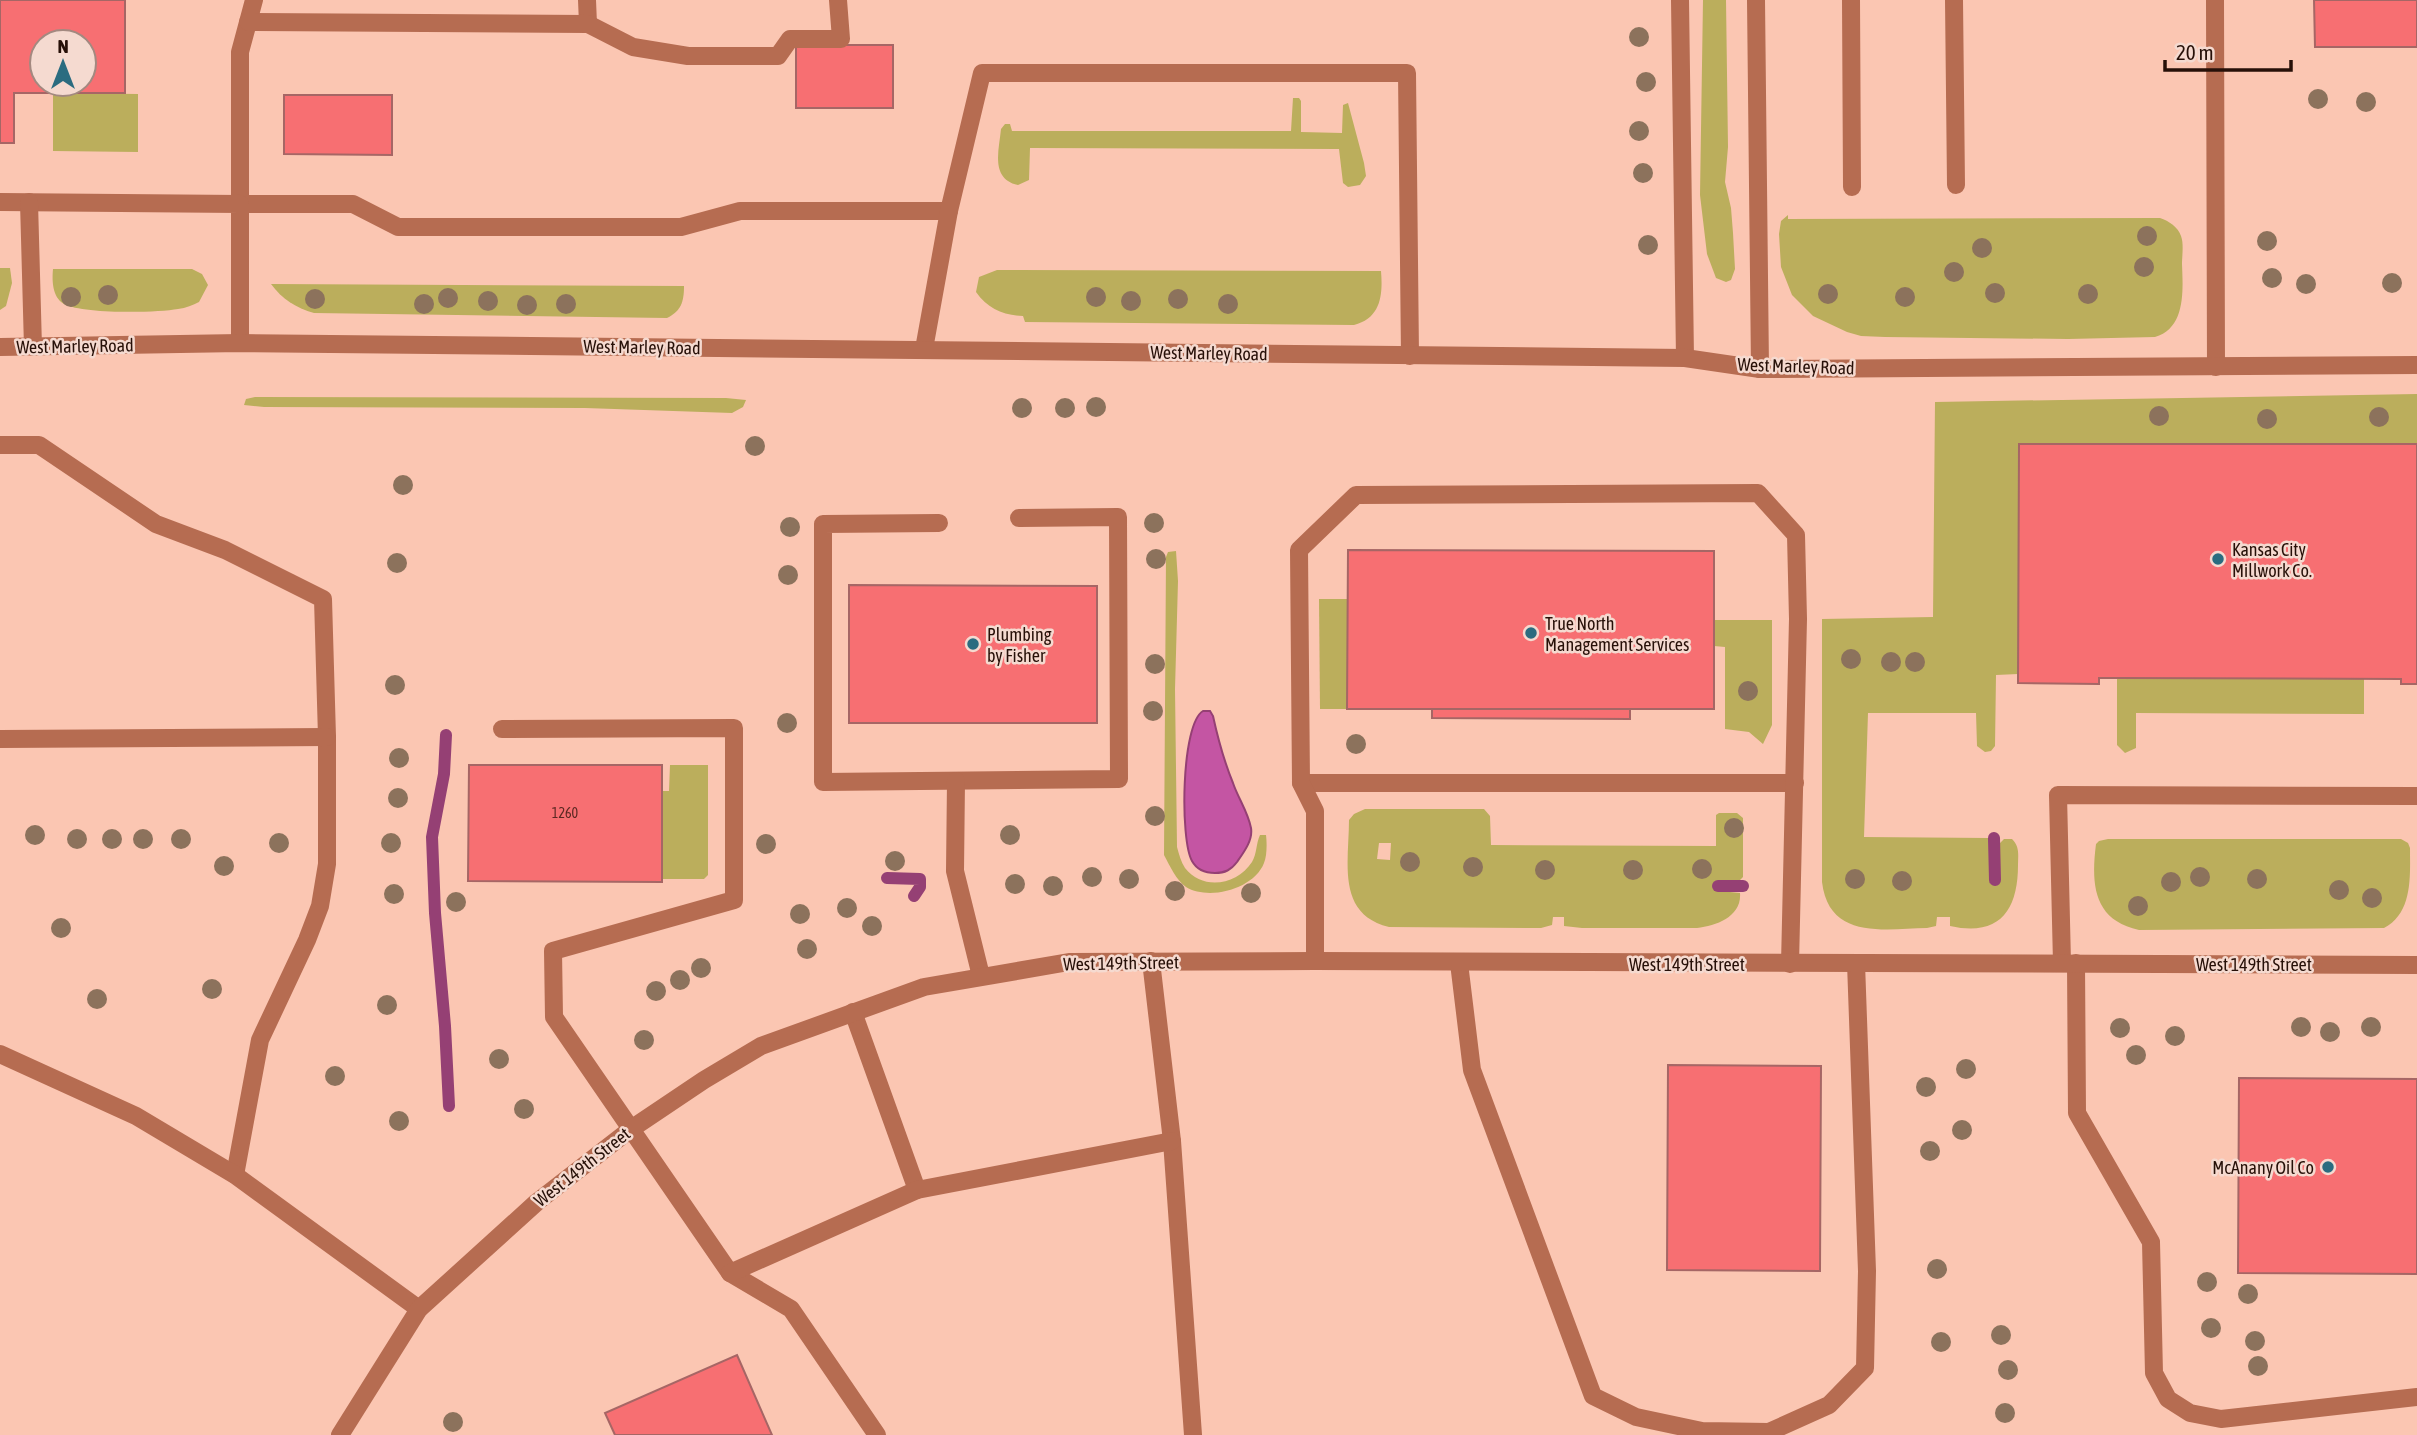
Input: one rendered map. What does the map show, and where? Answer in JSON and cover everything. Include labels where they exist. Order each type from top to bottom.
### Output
[{"type":"street","points":[[240,343],[240,52],[254,0]]},
{"type":"street","points":[[587,0],[588,24]]},
{"type":"street","points":[[248,22],[588,24],[633,47],[688,56],[778,56],[790,39],[841,39],[838,0]]},
{"type":"street","points":[[1680,0],[1685,358]]},
{"type":"street","points":[[1756,0],[1760,369]]},
{"type":"street","points":[[1851,0],[1852,187]]},
{"type":"street","points":[[1954,0],[1956,185]]},
{"type":"street","points":[[2215,0],[2216,367]]},
{"type":"street","points":[[924,349],[949,211],[982,73],[1407,72],[1410,355]]},
{"type":"street","points":[[0,202],[353,204],[398,227],[681,227],[740,211],[949,211]]},
{"type":"street","points":[[29,202],[33,347]]},
{"type":"street","name":"West Marley Road","points":[[0,347],[240,343],[1685,358],[1760,369],[2417,365]]},
{"type":"street","points":[[0,445],[39,445],[156,524],[225,550],[323,599],[327,864],[320,906],[260,1040],[235,1175]]},
{"type":"street","points":[[1315,961],[1315,811],[1301,783],[1299,550],[1356,495],[1758,494],[1796,535],[1796,783],[1790,964]]},
{"type":"street","points":[[939,523],[823,524],[823,782],[1119,779],[1118,517],[1019,518]]},
{"type":"street","points":[[502,729],[734,728],[734,900],[553,951],[554,1017],[730,1273],[791,1310],[877,1435]]},
{"type":"street","points":[[0,739],[327,737]]},
{"type":"street","points":[[956,781],[955,871],[981,976]]},
{"type":"street","points":[[1301,783],[1796,783]]},
{"type":"street","points":[[2417,796],[2058,795],[2077,1113],[2151,1242],[2154,1373],[2168,1399],[2190,1413],[2221,1419],[2417,1398]]},
{"type":"street","points":[[1151,961],[1172,1141],[1193,1435]]},
{"type":"street","name":"West 149th Street","points":[[340,1435],[419,1309],[537,1202],[631,1129],[761,1046],[924,987],[1069,962],[2417,965]]},
{"type":"street","points":[[1459,963],[1472,1070],[1593,1396],[1636,1417],[1702,1431],[1769,1432],[1829,1405],[1865,1368],[1867,1271],[1856,964]]},
{"type":"street","points":[[853,1012],[917,1190]]},
{"type":"street","points":[[0,1054],[135,1116],[235,1175],[419,1309]]},
{"type":"street","points":[[730,1273],[917,1190],[1172,1141]]},
{"type":"shaded area","points":[[1703,0],[1726,0],[1728,147],[1725,182],[1731,208],[1735,269],[1731,280],[1726,282],[1716,278],[1707,254],[1700,195]]},
{"type":"shaded area","points":[[98,94],[138,94],[138,152],[53,151],[53,98],[98,98]]},
{"type":"shaded area","points":[[1293,98],[1299,98],[1301,101],[1301,132],[1342,133],[1343,105],[1348,103],[1366,176],[1360,185],[1348,187],[1343,183],[1339,149],[1030,148],[1029,180],[1018,185],[1003,177],[998,163],[1001,129],[1005,124],[1010,124],[1012,131],[1291,131]]},
{"type":"shaded area","points":[[1788,215],[1788,219],[2160,218],[2175,227],[2182,239],[2183,285],[2180,307],[2172,325],[2155,337],[2068,339],[1861,336],[1813,316],[1792,295],[1781,267],[1779,234],[1781,221]]},
{"type":"shaded area","points":[[0,268],[10,268],[12,283],[6,306],[0,310]]},
{"type":"shaded area","points":[[53,269],[192,269],[202,274],[208,285],[199,302],[181,309],[137,312],[86,310],[60,301],[54,288]]},
{"type":"shaded area","points":[[997,270],[1381,271],[1381,289],[1375,311],[1363,322],[1354,325],[1025,322],[1023,316],[991,307],[976,292],[979,277]]},
{"type":"shaded area","points":[[271,284],[684,286],[681,305],[667,318],[314,313],[290,302]]},
{"type":"shaded area","points":[[2417,394],[2417,444],[2019,444],[2018,674],[1996,675],[1995,746],[1991,751],[1985,752],[1977,746],[1976,713],[1868,713],[1864,837],[1989,838],[1990,884],[2000,883],[1999,844],[2004,839],[2012,839],[2018,854],[2014,895],[2002,917],[1981,928],[1950,926],[1950,917],[1937,917],[1936,926],[1927,928],[1877,929],[1847,922],[1835,914],[1827,901],[1822,882],[1822,619],[1933,617],[1935,402]]},
{"type":"shaded area","points":[[246,399],[746,400],[743,407],[732,413],[585,408],[244,405]]},
{"type":"shaded area","points":[[1176,551],[1178,581],[1175,689],[1179,855],[1185,868],[1201,880],[1229,880],[1246,870],[1254,859],[1260,835],[1266,835],[1266,857],[1259,872],[1241,886],[1218,892],[1206,893],[1186,887],[1176,877],[1164,855],[1166,557],[1168,552]]},
{"type":"shaded area","points":[[1319,599],[1348,599],[1347,709],[1320,709]]},
{"type":"shaded area","points":[[1714,620],[1772,620],[1772,725],[1763,744],[1749,732],[1725,729],[1725,647],[1714,646]]},
{"type":"shaded area","points":[[2117,678],[2364,678],[2364,714],[2136,713],[2136,748],[2125,753],[2117,745]]},
{"type":"shaded area","points":[[1203,711],[1210,711],[1213,716],[1227,766],[1251,828],[1249,841],[1237,862],[1228,870],[1219,873],[1205,872],[1194,864],[1188,849],[1186,831],[1185,783],[1190,737],[1196,720]]},
{"type":"shaded area","points":[[670,765],[708,765],[708,875],[704,879],[662,879],[662,791],[669,791]]},
{"type":"shaded area","points":[[1365,809],[1484,809],[1490,816],[1491,845],[1716,846],[1716,815],[1737,813],[1743,818],[1743,877],[1738,882],[1730,882],[1730,892],[1740,893],[1740,901],[1733,914],[1727,918],[1697,928],[1582,928],[1564,926],[1564,917],[1553,917],[1552,925],[1541,928],[1389,927],[1360,911],[1353,899],[1349,884],[1348,853],[1349,820],[1354,814]],"holes":[[[1379,843],[1391,843],[1390,860],[1377,859]]]},
{"type":"shaded area","points":[[2108,839],[2401,839],[2408,843],[2410,848],[2408,893],[2400,913],[2384,928],[2139,930],[2112,918],[2098,898],[2094,873],[2096,844]]},
{"type":"building","points":[[0,0],[125,0],[125,93],[98,93],[98,28],[28,28],[28,93],[14,93],[14,143],[0,143]]},
{"type":"building","points":[[2314,0],[2417,0],[2417,47],[2315,47]]},
{"type":"building","points":[[796,45],[893,45],[893,108],[796,108]]},
{"type":"building","points":[[284,95],[392,95],[392,155],[284,154]]},
{"type":"building","name":"Kansas City Millwork Co.","points":[[2019,444],[2417,444],[2417,684],[2401,684],[2401,679],[2117,678],[2099,678],[2099,684],[2018,683]]},
{"type":"building","name":"True North Management Services","points":[[1348,550],[1714,551],[1714,709],[1347,709]]},
{"type":"building","name":"Plumbing by Fisher","points":[[849,585],[1097,586],[1097,723],[849,723]]},
{"type":"building","points":[[1432,709],[1630,709],[1630,719],[1432,718]]},
{"type":"building","points":[[469,765],[662,765],[662,882],[468,881]]},
{"type":"building","points":[[1668,1065],[1821,1066],[1820,1271],[1667,1270]]},
{"type":"building","name":"McAnany Oil Co","points":[[2239,1078],[2417,1079],[2417,1274],[2238,1273]]},
{"type":"building","points":[[737,1355],[772,1435],[615,1435],[605,1413]]},
{"type":"waterway","points":[[446,735],[444,774],[432,837],[449,1106]]},
{"type":"waterway","points":[[1994,838],[1995,880]]},
{"type":"waterway","points":[[887,878],[920,879],[920,887],[914,896]]},
{"type":"waterway","points":[[1718,886],[1743,886]]},
{"type":"place","name":"Kansas City Millwork Co.","points":[[2218,559]]},
{"type":"place","name":"True North Management Services","points":[[1531,633]]},
{"type":"place","name":"Plumbing by Fisher","points":[[973,644]]},
{"type":"place","name":"McAnany Oil Co","points":[[2328,1167]]}]
